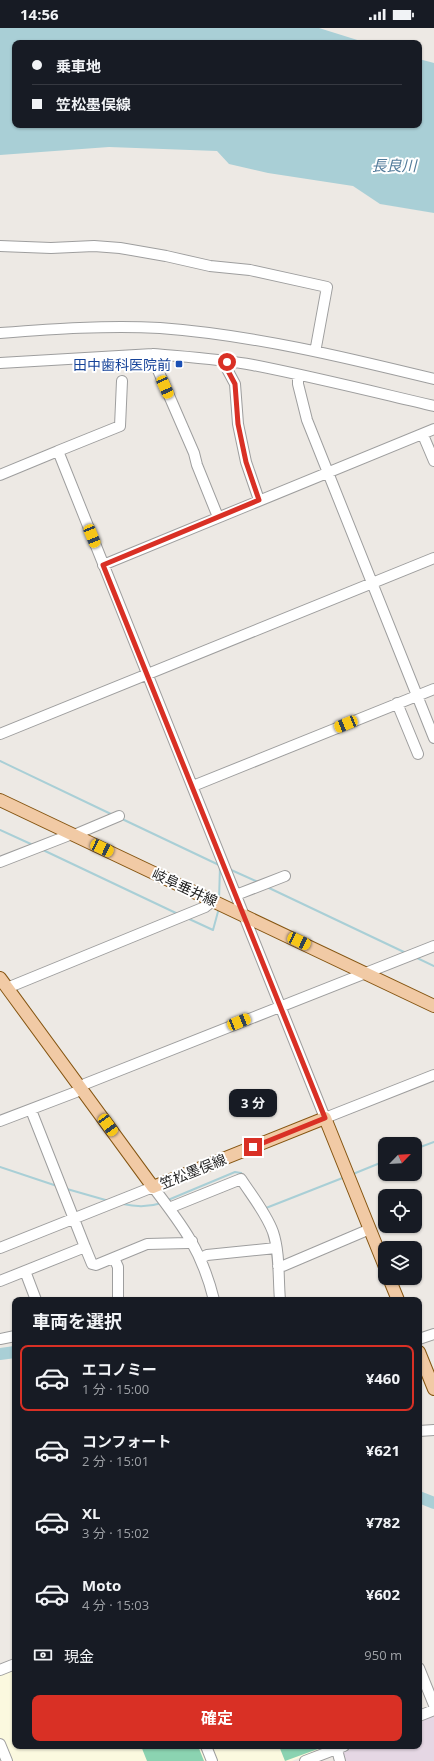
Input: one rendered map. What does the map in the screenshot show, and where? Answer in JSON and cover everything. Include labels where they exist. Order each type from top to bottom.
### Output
[{"type":"main road","name":"岐阜垂井線","points":[[0,800],[214,900],[434,1006]]},
{"type":"main road","name":"笠松墨俣線","points":[[4,983],[153,1187],[325,1118]]},
{"type":"main road","points":[[325,1118],[378,1250]]},
{"type":"main road","points":[[393,1285],[397,1297]]},
{"type":"main road","points":[[422,1359],[434,1389]]},
{"type":"street","points":[[0,246],[51,248],[94,246],[120,248],[210,266],[250,270],[327,287],[316,347]]},
{"type":"street","points":[[0,333],[113,327],[160,328],[225,335],[296,348],[434,380]]},
{"type":"street","points":[[153,354],[154,361],[194,453],[197,465],[218,517]]},
{"type":"street","points":[[0,362],[153,354],[227,362],[298,375],[434,406]]},
{"type":"street","points":[[227,362],[227,369],[235,384],[238,424],[246,462],[259,500]]},
{"type":"street","points":[[298,375],[298,384],[307,420],[434,738]]},
{"type":"street","points":[[0,475],[120,426],[122,381]]},
{"type":"street","points":[[103,565],[259,500],[423,435],[434,429]]},
{"type":"street","points":[[423,435],[434,461]]},
{"type":"street","points":[[58,451],[325,1118],[434,1074]]},
{"type":"street","points":[[0,734],[434,558]]},
{"type":"street","points":[[192,786],[434,689]]},
{"type":"street","points":[[397,703],[418,754]]},
{"type":"street","points":[[0,862],[119,816]]},
{"type":"street","points":[[236,895],[285,876]]},
{"type":"street","points":[[4,983],[205,907],[214,900]]},
{"type":"street","points":[[0,1121],[76,1092],[85,1084],[434,946]]},
{"type":"street","points":[[31,1110],[92,1264],[96,1265],[147,1244],[188,1243],[192,1241]]},
{"type":"street","points":[[169,1208],[241,1179],[267,1219],[273,1232],[278,1266],[280,1297]]},
{"type":"street","points":[[0,1248],[153,1187],[192,1241],[207,1273],[213,1297]]},
{"type":"street","points":[[278,1266],[283,1266],[370,1230]]},
{"type":"street","points":[[0,1281],[85,1247]]},
{"type":"street","points":[[201,1258],[207,1255],[276,1248]]},
{"type":"street","points":[[114,1258],[118,1267],[118,1297]]},
{"type":"street","points":[[25,1271],[35,1297]]},
{"type":"street","points":[[422,1338],[434,1334]]},
{"type":"street","points":[[0,1339],[12,1337]]},
{"type":"street","points":[[422,1431],[434,1430]]},
{"type":"street","points":[[0,1670],[12,1665]]},
{"type":"street","points":[[422,1675],[434,1705]]},
{"type":"street","points":[[422,1715],[434,1710]]},
{"type":"street","points":[[0,1744],[7,1761]]},
{"type":"street","points":[[207,1749],[212,1761]]},
{"type":"street","points":[[305,1761],[334,1749]]},
{"type":"street","points":[[339,1749],[340,1761]]},
{"type":"shaded area","points":[[12,1669],[12,1749],[320,1749],[292,1761],[0,1761],[0,1674]]},
{"type":"shaded area","points":[[434,1716],[434,1761],[345,1761],[343,1752],[350,1749],[422,1749],[422,1721]]},
{"type":"green space","points":[[142,1749],[199,1749],[204,1761],[147,1761]]},
{"type":"green space","points":[[280,1749],[318,1749],[285,1761]]},
{"type":"water","name":"長良川","points":[[0,28],[319,28],[357,40],[12,40],[12,128],[422,128],[422,60],[434,63],[434,213],[380,204],[353,186],[268,173],[229,164],[217,151],[109,147],[0,155]]},
{"type":"waterway","points":[[0,761],[113,815]]},
{"type":"waterway","points":[[120,818],[219,865]]},
{"type":"waterway","points":[[0,830],[33,845]]},
{"type":"waterway","points":[[43,850],[178,914]]},
{"type":"waterway","points":[[219,900],[220,866]]},
{"type":"waterway","points":[[229,869],[258,882]]},
{"type":"waterway","points":[[267,887],[406,953]]},
{"type":"waterway","points":[[187,918],[213,930],[219,908]]},
{"type":"waterway","points":[[415,957],[434,966]]},
{"type":"waterway","points":[[422,1146],[434,1142]]},
{"type":"waterway","points":[[353,1174],[378,1164]]},
{"type":"waterway","points":[[0,1167],[57,1186]]},
{"type":"waterway","points":[[168,1200],[235,1172],[241,1173],[244,1176]]},
{"type":"waterway","points":[[266,1208],[345,1177]]},
{"type":"waterway","points":[[67,1189],[109,1201]]},
{"type":"waterway","points":[[123,1204],[142,1206],[162,1203]]},
{"type":"waterway","points":[[0,1354],[12,1352]]},
{"type":"waterway","points":[[422,1498],[434,1503]]},
{"type":"place","name":"田中歯科医院前","points":[[179,364]]},
{"type":"route","points":[[227,362],[227,369],[235,384],[238,424],[246,462],[259,500],[103,565],[325,1118],[253,1147]]}]
